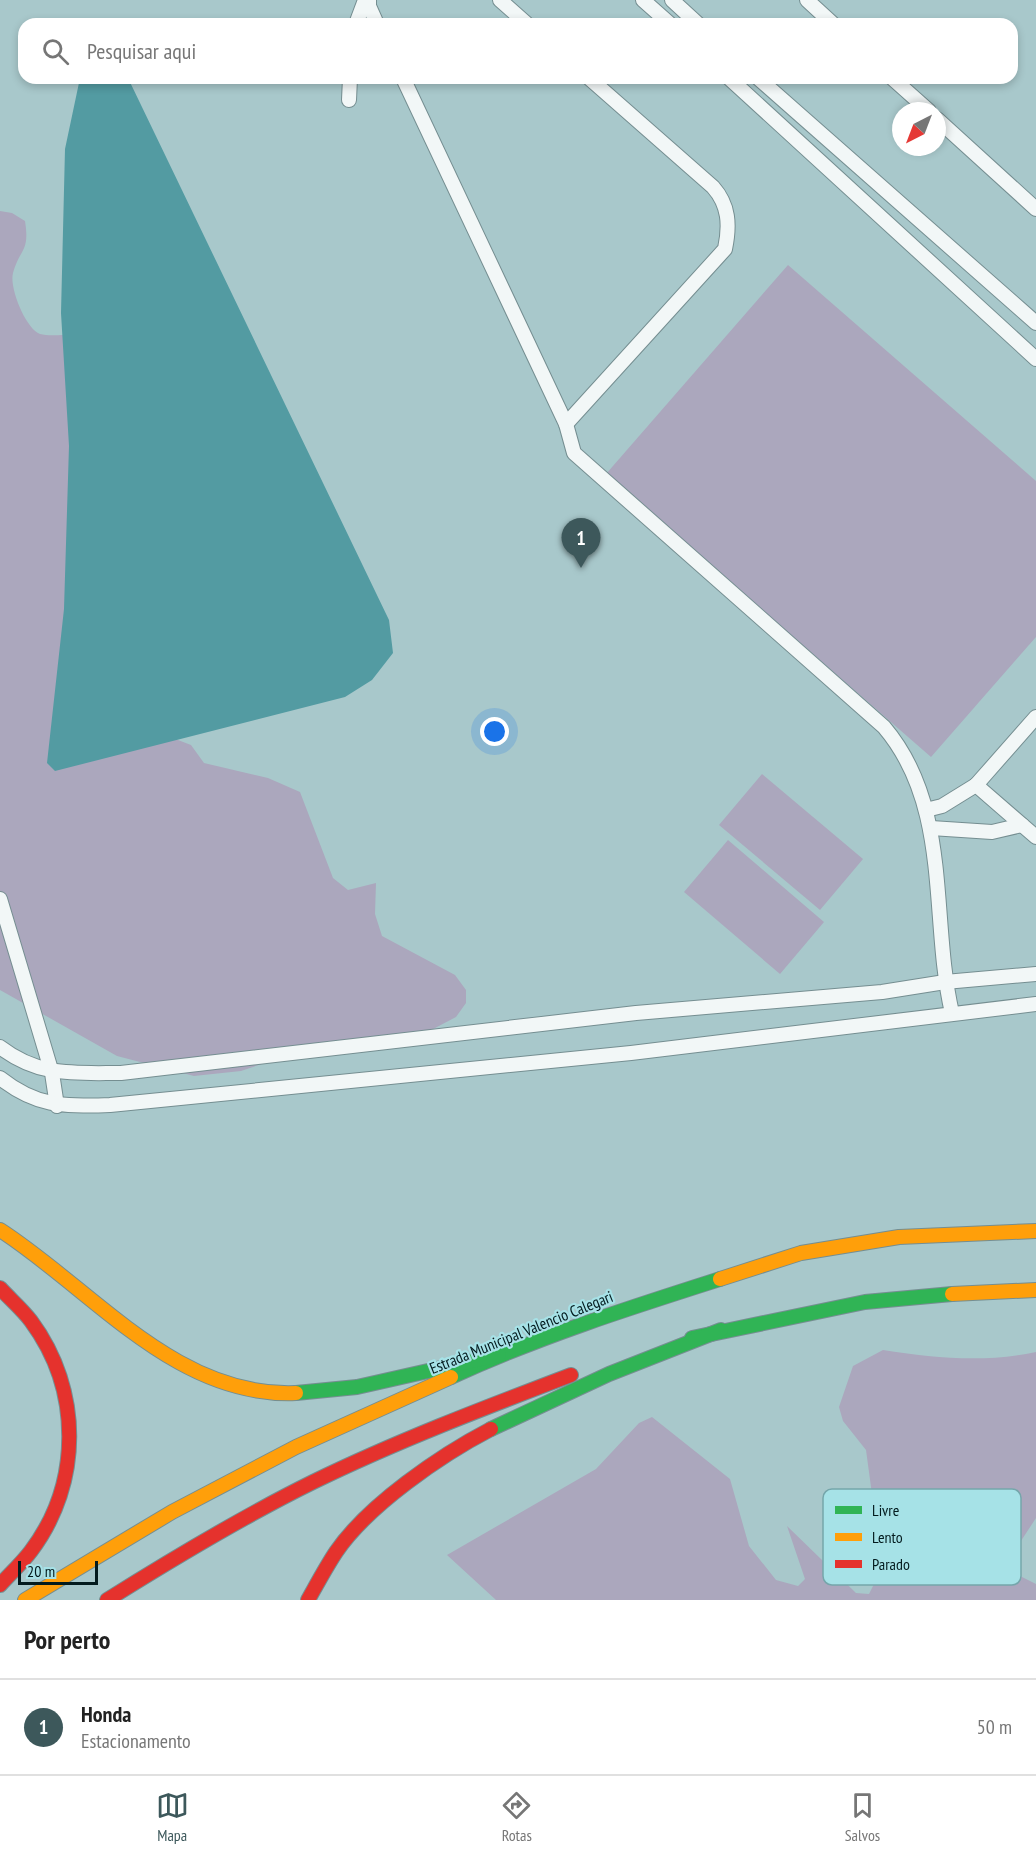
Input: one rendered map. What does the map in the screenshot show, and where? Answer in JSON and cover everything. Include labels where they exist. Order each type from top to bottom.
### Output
[{"type":"main road","points":[[0,1230],[40,1255],[152,1344],[186,1367],[218,1383],[250,1391],[287,1394],[336,1391],[499,1355]]},
{"type":"main road","name":"Estrada Municipal Valencio Calegari","points":[[25,1600],[172,1512],[367,1414],[499,1355],[622,1310],[801,1253],[899,1237],[1036,1231]]},
{"type":"main road","points":[[0,1288],[35,1325],[53,1354],[64,1386],[70,1423],[70,1455],[63,1488],[51,1525],[26,1560],[0,1585]]},
{"type":"main road","points":[[107,1600],[267,1507],[341,1468],[426,1431],[627,1354],[722,1330],[865,1302],[941,1294],[1036,1290]]},
{"type":"main road","points":[[308,1600],[331,1556],[357,1524],[387,1498],[446,1456],[528,1411],[613,1371],[722,1330]]},
{"type":"lane","points":[[359,18],[367,0]]},
{"type":"lane","points":[[367,0],[374,18]]},
{"type":"lane","points":[[500,0],[520,18]]},
{"type":"lane","points":[[643,0],[662,18]]},
{"type":"lane","points":[[672,0],[692,18]]},
{"type":"lane","points":[[807,0],[826,18]]},
{"type":"lane","points":[[349,100],[350,84]]},
{"type":"lane","points":[[406,84],[566,424],[574,453],[588,468],[884,727],[901,747],[926,810],[938,828]]},
{"type":"lane","points":[[566,424],[725,249],[729,228],[723,199],[713,187],[596,84]]},
{"type":"lane","points":[[736,84],[1036,359]]},
{"type":"lane","points":[[765,84],[1036,323]]},
{"type":"lane","points":[[899,84],[919,102]]},
{"type":"lane","points":[[946,126],[1036,209]]},
{"type":"lane","points":[[926,810],[942,806],[976,785],[1036,717]]},
{"type":"lane","points":[[976,785],[1036,837]]},
{"type":"lane","points":[[942,806],[938,828],[945,982],[952,1013]]},
{"type":"lane","points":[[938,828],[992,832],[1023,825]]},
{"type":"lane","points":[[0,899],[52,1073],[57,1106]]},
{"type":"lane","points":[[0,1047],[24,1063],[52,1073],[120,1073],[636,1013],[882,993],[945,982],[1036,974]]},
{"type":"lane","points":[[0,1078],[17,1092],[57,1106],[110,1105],[631,1053],[1036,1004]]},
{"type":"shaded area","points":[[0,211],[12,213],[25,221],[25,244],[12,280],[16,298],[24,316],[40,334],[64,335],[144,727],[191,745],[204,763],[268,778],[300,792],[333,878],[348,890],[376,883],[375,914],[382,936],[455,975],[466,990],[466,1003],[456,1017],[416,1038],[323,1043],[241,1071],[194,1076],[117,1056],[0,990]]},
{"type":"shaded area","points":[[788,265],[1036,481],[1036,637],[931,757],[606,474]]},
{"type":"shaded area","points":[[762,774],[863,859],[820,910],[719,825]]},
{"type":"shaded area","points":[[728,840],[824,922],[780,974],[684,892]]},
{"type":"shaded area","points":[[883,1350],[960,1358],[998,1357],[1036,1352],[1036,1518],[1021,1541],[1021,1489],[871,1489],[866,1450],[843,1421],[839,1407],[853,1366]]},
{"type":"shaded area","points":[[652,1417],[730,1479],[749,1546],[776,1580],[798,1586],[805,1579],[787,1526],[823,1561],[823,1585],[848,1585],[856,1593],[869,1594],[874,1585],[1021,1585],[1021,1576],[1036,1584],[1036,1600],[496,1600],[447,1555],[596,1469],[639,1423]]},
{"type":"water","points":[[79,84],[131,84],[389,620],[393,653],[372,680],[345,697],[55,771],[47,763],[64,609],[69,446],[61,313],[65,149]]},
{"type":"traffic: fast","points":[[451,1377],[550,1336],[720,1279]]},
{"type":"traffic: fast","points":[[692,1338],[865,1302],[952,1294]]},
{"type":"traffic: fast","points":[[491,1429],[609,1374],[721,1330]]},
{"type":"traffic: fast","points":[[296,1393],[357,1387],[499,1355]]},
{"type":"traffic: slow","points":[[0,1230],[138,1336],[174,1359],[212,1378],[253,1390],[296,1393]]},
{"type":"traffic: slow","points":[[720,1279],[801,1253],[899,1237],[1036,1231]]},
{"type":"traffic: slow","points":[[952,1294],[1036,1290]]},
{"type":"traffic: slow","points":[[25,1600],[172,1512],[296,1447],[451,1377]]},
{"type":"traffic: jam","points":[[0,1288],[31,1321],[48,1348],[60,1376],[67,1406],[69,1436],[67,1467],[60,1496],[48,1524],[31,1551],[0,1585]]},
{"type":"traffic: jam","points":[[107,1600],[208,1538],[313,1482],[409,1439],[571,1375]]},
{"type":"traffic: jam","points":[[308,1600],[336,1552],[350,1534],[386,1499],[428,1467],[491,1429]]},
{"type":"place","name":"Honda","points":[[581,568]]}]
